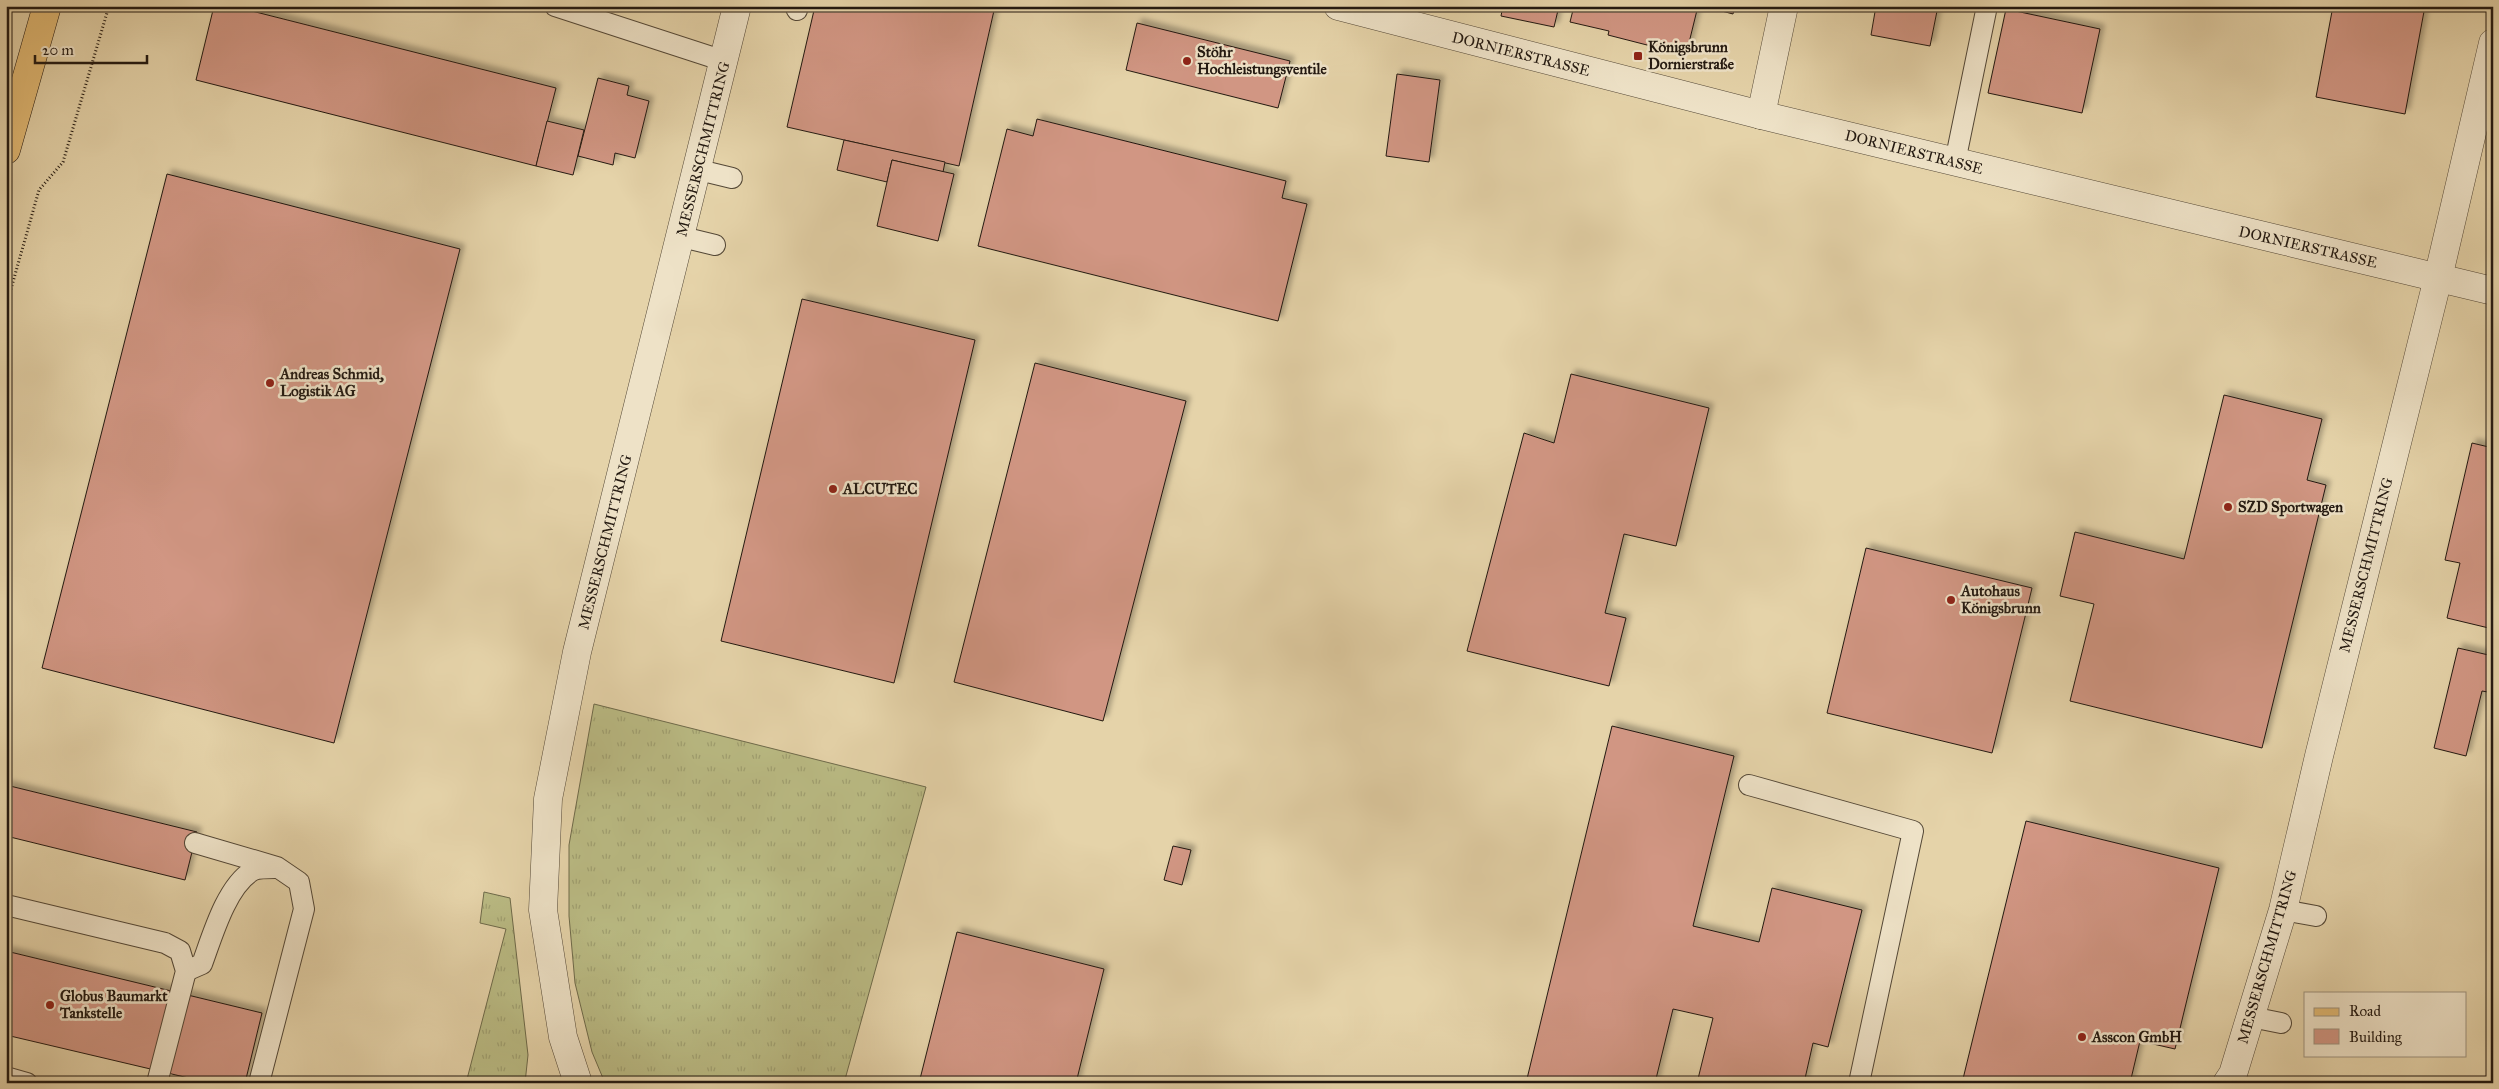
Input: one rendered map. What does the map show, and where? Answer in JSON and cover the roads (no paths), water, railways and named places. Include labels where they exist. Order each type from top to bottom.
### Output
[{"type":"main road","points":[[6,150],[47,6]]},
{"type":"street","name":"MESSERSCHMITTRING","points":[[578,1083],[562,1037],[543,910],[548,799],[577,652],[699,170],[738,6]]},
{"type":"street","name":"DORNIERSTRASSE","points":[[1338,6],[1761,115],[2493,290]]},
{"type":"street","points":[[1761,115],[1784,6]]},
{"type":"street","name":"MESSERSCHMITTRING","points":[[2227,1083],[2232,1074],[2251,1017],[2283,910],[2317,764],[2438,278],[2493,43]]},
{"type":"lane","points":[[554,6],[724,61]]},
{"type":"lane","points":[[1955,162],[1987,6]]},
{"type":"lane","points":[[699,170],[732,178]]},
{"type":"lane","points":[[682,237],[715,246]]},
{"type":"lane","points":[[1749,785],[1913,831],[1859,1083]]},
{"type":"lane","points":[[195,843],[277,867],[299,882],[304,908],[259,1083]]},
{"type":"lane","points":[[186,971],[202,964],[220,918],[236,886],[252,871],[277,867]]},
{"type":"lane","points":[[6,905],[165,942],[180,951],[186,971],[157,1083]]},
{"type":"lane","points":[[2283,910],[2316,916]]},
{"type":"lane","points":[[2251,1017],[2281,1023]]},
{"type":"lane","points":[[6,1078],[27,1083]]},
{"type":"place","name":"Königsbrunn Dornierstraße","points":[[1638,56]]},
{"type":"place","name":"Stöhr Hochleistungsventile","points":[[1187,61]]},
{"type":"place","name":"Andreas Schmid, Logistik AG","points":[[270,383]]},
{"type":"place","name":"ALCUTEC","points":[[833,489]]},
{"type":"place","name":"SZD Sportwagen","points":[[2228,507]]},
{"type":"place","name":"Autohaus Königsbrunn","points":[[1951,600]]},
{"type":"place","name":"Globus Baumarkt Tankstelle","points":[[50,1005]]},
{"type":"place","name":"Asscon GmbH","points":[[2082,1037]]}]
